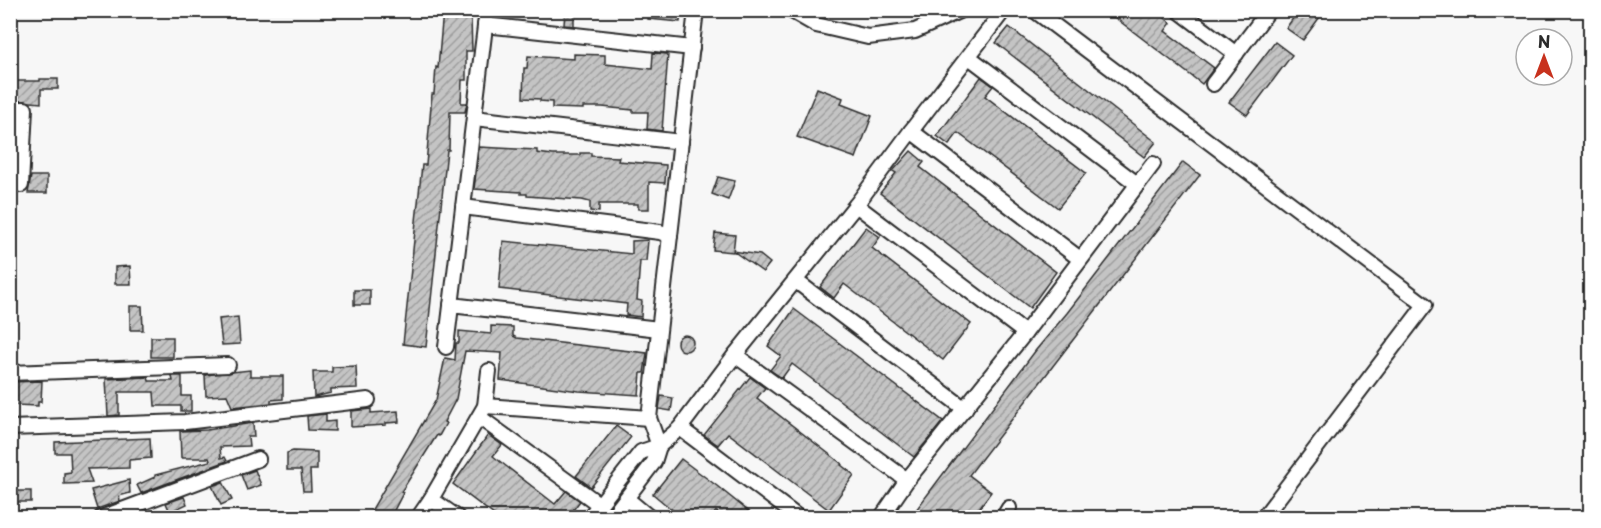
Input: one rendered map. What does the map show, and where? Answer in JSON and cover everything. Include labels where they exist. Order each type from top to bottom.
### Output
[{"type":"street","points":[[446,347],[487,10]]},
{"type":"street","points":[[611,518],[654,462],[659,446],[649,418],[696,10]]},
{"type":"street","points":[[790,10],[816,25],[868,37],[915,31],[961,10]]},
{"type":"street","points":[[589,518],[641,452],[659,446],[680,428],[735,355],[856,205],[1005,10]]},
{"type":"street","points":[[1034,10],[1425,305],[1263,518]]},
{"type":"street","points":[[1178,10],[1236,54]]},
{"type":"street","points":[[1213,84],[1269,10]]},
{"type":"street","points":[[485,25],[692,48]]},
{"type":"street","points":[[969,57],[1137,184]]},
{"type":"street","points":[[10,109],[25,109],[21,185]]},
{"type":"street","points":[[474,118],[681,142]]},
{"type":"street","points":[[911,131],[1080,259]]},
{"type":"street","points":[[881,518],[907,480],[1025,333],[1153,164]]},
{"type":"street","points":[[856,205],[1025,333]]},
{"type":"street","points":[[463,207],[660,232],[670,236]]},
{"type":"street","points":[[796,281],[965,409]]},
{"type":"street","points":[[451,305],[659,328]]},
{"type":"street","points":[[735,355],[907,480]]},
{"type":"street","points":[[10,373],[228,365]]},
{"type":"street","points":[[418,518],[482,411],[489,371]]},
{"type":"street","points":[[10,428],[185,422],[368,400]]},
{"type":"street","points":[[482,411],[649,418]]},
{"type":"street","points":[[482,411],[600,505]]},
{"type":"street","points":[[680,428],[799,518]]},
{"type":"street","points":[[101,518],[258,459]]},
{"type":"street","points":[[431,499],[458,518]]},
{"type":"street","points":[[627,499],[650,518]]},
{"type":"building","points":[[565,10],[574,10],[574,26],[564,25]]},
{"type":"building","points":[[649,10],[681,10],[680,22],[648,19]]},
{"type":"building","points":[[1105,10],[1155,10],[1171,23],[1165,31],[1214,68],[1202,84]]},
{"type":"building","points":[[1299,10],[1325,10],[1303,40],[1286,28]]},
{"type":"building","points":[[443,11],[464,12],[463,18],[471,19],[472,51],[466,51],[466,80],[462,80],[461,103],[467,103],[465,112],[450,112],[449,150],[447,150],[426,347],[403,344],[422,165],[426,165],[432,94],[434,94],[436,67],[438,68]]},
{"type":"building","points":[[1009,27],[1156,142],[1144,157],[996,43]]},
{"type":"building","points":[[1275,42],[1292,55],[1247,115],[1229,102]]},
{"type":"building","points":[[653,53],[668,54],[662,131],[647,129],[648,112],[602,107],[552,108],[552,102],[523,98],[524,68],[527,68],[528,56],[574,59],[574,54],[605,55],[605,64],[652,69]]},
{"type":"building","points":[[981,77],[993,86],[985,96],[1086,173],[1058,208],[958,133],[949,145],[937,136]]},
{"type":"building","points":[[40,79],[58,79],[58,89],[41,89],[41,103],[10,100],[10,81],[40,81]]},
{"type":"building","points":[[817,88],[843,98],[841,104],[872,116],[856,158],[797,137]]},
{"type":"building","points":[[479,147],[537,150],[537,153],[553,155],[591,153],[591,156],[619,157],[618,161],[666,165],[665,183],[649,182],[649,209],[638,209],[638,204],[599,204],[599,212],[590,211],[590,202],[582,200],[474,189]]},
{"type":"building","points":[[911,151],[924,162],[920,167],[1056,272],[1030,308],[880,193],[896,173],[893,171]]},
{"type":"building","points":[[1183,162],[1200,175],[969,475],[991,492],[972,518],[910,518],[1036,350]]},
{"type":"building","points":[[31,176],[47,176],[47,193],[28,193]]},
{"type":"building","points":[[718,177],[735,181],[728,200],[712,194]]},
{"type":"building","points":[[866,227],[880,237],[872,248],[971,324],[943,360],[844,284],[834,298],[820,287]]},
{"type":"building","points":[[715,233],[735,235],[733,252],[713,250]]},
{"type":"building","points":[[648,240],[646,261],[640,261],[637,300],[642,301],[641,317],[626,315],[627,304],[499,289],[503,241],[632,254],[632,241]]},
{"type":"building","points":[[733,251],[760,255],[770,263],[763,272]]},
{"type":"building","points":[[130,266],[131,284],[115,284],[115,267]]},
{"type":"building","points":[[354,290],[370,290],[370,305],[354,305]]},
{"type":"building","points":[[130,306],[142,306],[143,330],[130,330]]},
{"type":"building","points":[[794,309],[943,421],[914,457],[792,364],[782,378],[770,370],[781,356],[768,346]]},
{"type":"building","points":[[238,317],[240,344],[222,345],[219,319]]},
{"type":"building","points":[[491,326],[513,327],[513,336],[517,338],[647,353],[644,373],[641,373],[639,395],[579,391],[500,380],[502,353],[465,351],[456,399],[439,436],[437,435],[401,492],[403,493],[390,518],[367,518],[436,400],[445,358],[455,360],[459,331],[491,334]]},
{"type":"building","points":[[682,335],[688,335],[693,343],[691,349],[682,351],[677,346],[677,340]]},
{"type":"building","points":[[151,337],[173,337],[173,357],[151,357]]},
{"type":"building","points":[[356,366],[357,388],[331,389],[331,393],[314,397],[313,372],[332,372],[332,367]]},
{"type":"building","points":[[250,370],[250,376],[283,376],[283,399],[271,400],[271,403],[232,407],[227,395],[206,396],[205,375]]},
{"type":"building","points":[[172,376],[182,376],[182,396],[191,396],[191,411],[181,411],[181,406],[155,406],[154,392],[119,392],[119,415],[108,416],[106,379],[148,377],[149,381],[173,381]]},
{"type":"building","points":[[750,377],[765,388],[757,398],[854,475],[829,510],[728,433],[718,445],[704,435]]},
{"type":"building","points":[[42,381],[41,402],[38,402],[38,406],[15,405],[15,390],[11,390],[11,382]]},
{"type":"building","points":[[661,396],[673,398],[671,411],[659,409]]},
{"type":"building","points":[[371,409],[371,413],[398,411],[399,422],[351,427],[351,411]]},
{"type":"building","points":[[326,414],[326,422],[335,421],[335,431],[308,430],[307,416]]},
{"type":"building","points":[[253,423],[254,437],[248,437],[249,446],[220,447],[221,458],[225,457],[227,461],[141,493],[137,485],[155,475],[210,461],[209,458],[181,458],[180,431],[207,430]]},
{"type":"building","points":[[616,426],[631,437],[591,487],[576,476]]},
{"type":"building","points":[[488,435],[502,445],[493,456],[555,504],[566,491],[580,501],[567,518],[498,518],[453,484]]},
{"type":"building","points":[[150,438],[151,458],[129,460],[129,468],[87,469],[92,483],[64,484],[64,473],[71,472],[70,453],[55,453],[55,442]]},
{"type":"building","points":[[317,452],[317,470],[310,470],[311,491],[303,491],[301,470],[287,470],[287,453]]},
{"type":"building","points":[[681,459],[757,518],[725,518],[716,511],[711,518],[683,518],[653,494]]},
{"type":"building","points":[[255,470],[261,485],[247,490],[241,475]]},
{"type":"building","points":[[129,480],[130,493],[119,496],[120,501],[97,509],[91,490]]},
{"type":"building","points":[[223,482],[232,500],[221,505],[212,486]]},
{"type":"building","points":[[16,491],[31,491],[31,502],[16,502]]},
{"type":"building","points":[[184,497],[187,504],[170,512],[166,503]]}]
